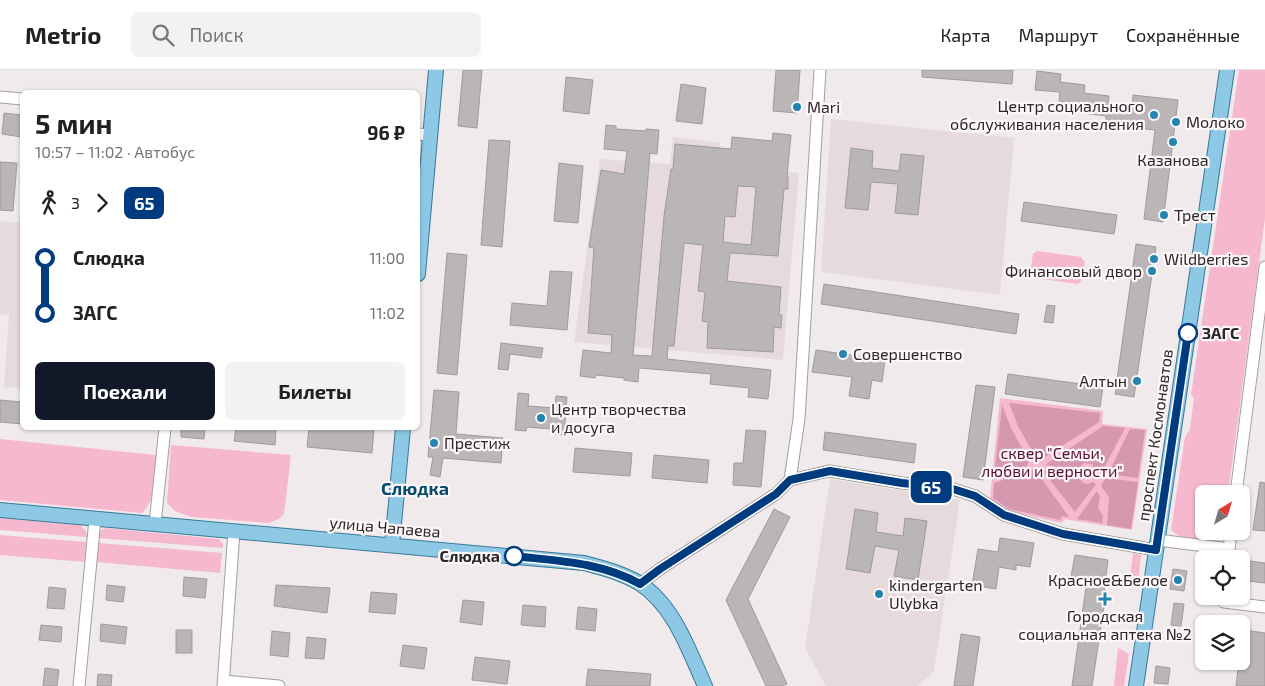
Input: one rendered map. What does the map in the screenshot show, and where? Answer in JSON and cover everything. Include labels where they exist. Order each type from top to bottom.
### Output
[{"type":"main road","points":[[420,228],[424,135],[436,70]]},
{"type":"main road","name":"проспект Космонавтов","points":[[1136,686],[1227,70]]},
{"type":"main road","points":[[392,545],[403,430]]},
{"type":"main road","name":"улица Чапаева","points":[[0,510],[584,563],[612,570],[640,584],[657,598],[667,610],[681,634],[705,686]]},
{"type":"street","points":[[790,480],[799,420],[820,70]]},
{"type":"street","points":[[0,97],[20,99]]},
{"type":"street","points":[[1237,485],[1265,267]]},
{"type":"street","points":[[155,524],[165,430]]},
{"type":"street","points":[[640,584],[776,494],[790,480],[830,471],[902,483],[950,488],[975,496],[1004,515],[1063,534],[1197,550]]},
{"type":"street","points":[[79,686],[95,519]]},
{"type":"street","points":[[234,531],[223,684],[279,686]]},
{"type":"street","points":[[1249,605],[1265,607]]},
{"type":"shaded area","points":[[831,119],[1014,138],[1000,295],[821,272]]},
{"type":"shaded area","points":[[673,137],[720,143],[718,167],[799,173],[783,360],[574,342],[600,159],[670,164]]},
{"type":"shaded area","points":[[0,221],[20,223],[20,388],[4,387],[9,315],[0,314]]},
{"type":"shaded area","name":"kindergarten Ulybka","points":[[830,479],[960,500],[934,671],[918,686],[826,686],[805,648]]},
{"type":"green space","points":[[1239,70],[1265,70],[1265,218],[1229,485],[1195,485],[1195,538],[1179,536],[1171,530],[1185,437],[1190,429],[1194,398],[1191,395]]},
{"type":"green space","points":[[1037,251],[1081,257],[1085,262],[1081,281],[1078,284],[1034,278],[1030,273],[1033,254]]},
{"type":"green space","name":"сквер \"Семьи, любви и верности\"","points":[[1000,398],[1103,411],[1102,424],[1147,429],[1132,530],[1064,519],[1062,523],[1007,511],[990,498]]},
{"type":"green space","points":[[1009,403],[1100,413],[1099,422],[1042,459],[1036,458],[1018,426]]},
{"type":"green space","points":[[1002,405],[1011,428],[1029,461],[1027,466],[994,477]]},
{"type":"green space","points":[[1103,426],[1125,428],[1102,472],[1098,471],[1092,464],[1084,463],[1078,469],[1045,465]]},
{"type":"green space","points":[[1130,429],[1145,430],[1138,478],[1108,474]]},
{"type":"green space","points":[[0,439],[156,455],[153,494],[142,513],[0,500]]},
{"type":"green space","points":[[171,445],[291,455],[284,514],[279,519],[269,523],[191,517],[175,511],[167,503]]},
{"type":"green space","points":[[1031,470],[1036,471],[1069,517],[1062,516],[1060,520],[1009,509],[993,498],[994,483]]},
{"type":"green space","points":[[1042,470],[1077,475],[1083,483],[1088,484],[1092,482],[1096,484],[1075,512]]},
{"type":"green space","points":[[1105,478],[1138,482],[1131,529],[1107,525],[1109,497],[1101,486]]},
{"type":"green space","points":[[1097,491],[1100,497],[1098,508],[1103,516],[1102,523],[1077,519]]},
{"type":"green space","points":[[0,518],[80,525],[86,531],[87,537],[0,530]]},
{"type":"green space","points":[[105,528],[219,539],[223,544],[223,548],[98,538],[100,531]]},
{"type":"green space","points":[[0,535],[86,542],[85,562],[0,555]]},
{"type":"green space","points":[[99,543],[222,553],[220,573],[96,562]]},
{"type":"green space","points":[[1133,553],[1141,555],[1138,586],[1129,585]]},
{"type":"green space","points":[[1118,648],[1129,654],[1124,686],[1114,686]]},
{"type":"building","points":[[463,70],[482,70],[477,128],[458,126]]},
{"type":"building","points":[[776,70],[800,70],[797,113],[773,111]]},
{"type":"building","points":[[922,70],[1013,70],[1012,84],[922,77]]},
{"type":"building","points":[[1037,71],[1061,74],[1060,82],[1085,85],[1084,93],[1109,96],[1108,104],[1132,107],[1133,95],[1178,100],[1163,222],[1144,219],[1155,130],[1106,124],[1106,116],[1082,113],[1083,104],[1059,101],[1060,92],[1035,90]]},
{"type":"building","points":[[566,77],[593,80],[589,114],[563,111]]},
{"type":"building","points":[[681,84],[706,88],[702,124],[676,121]]},
{"type":"building","points":[[4,113],[20,115],[20,137],[2,134]]},
{"type":"building","points":[[606,125],[616,126],[616,129],[659,130],[657,154],[650,153],[633,355],[652,356],[664,216],[671,169],[673,169],[675,144],[731,149],[732,137],[772,141],[773,133],[791,135],[787,177],[788,189],[784,189],[778,256],[730,253],[727,281],[781,287],[779,315],[782,315],[781,328],[774,327],[773,352],[707,348],[708,322],[702,321],[705,292],[698,291],[703,245],[684,243],[674,346],[668,346],[667,359],[771,370],[768,399],[748,397],[749,388],[710,384],[711,374],[639,368],[638,382],[624,380],[624,378],[596,375],[595,378],[580,376],[583,350],[611,353],[612,335],[588,333],[594,248],[589,247],[601,170],[624,174],[627,151],[604,149]],"holes":[[[738,186],[756,187],[751,245],[723,242],[725,216],[735,217]]]},
{"type":"building","points":[[489,140],[510,141],[502,247],[481,245]]},
{"type":"building","points":[[851,148],[873,151],[872,168],[899,171],[901,154],[924,156],[918,215],[895,213],[898,184],[871,182],[868,210],[845,208]]},
{"type":"building","points":[[0,162],[17,163],[13,211],[0,210]]},
{"type":"building","points":[[559,163],[583,166],[578,223],[554,221]]},
{"type":"building","points":[[1024,202],[1117,215],[1114,234],[1021,221]]},
{"type":"building","points":[[1136,244],[1156,247],[1134,397],[1115,394]]},
{"type":"building","points":[[447,253],[467,255],[457,375],[437,373]]},
{"type":"building","points":[[550,271],[572,272],[567,330],[510,325],[512,303],[547,306]]},
{"type":"building","points":[[824,284],[1019,314],[1016,334],[821,304]]},
{"type":"building","points":[[1047,305],[1055,306],[1053,323],[1044,322]]},
{"type":"building","points":[[501,343],[543,348],[541,358],[510,354],[508,370],[498,369]]},
{"type":"building","points":[[816,350],[885,360],[882,382],[872,380],[869,399],[849,396],[852,377],[812,372]]},
{"type":"building","points":[[1008,374],[1103,387],[1100,407],[1005,394]]},
{"type":"building","points":[[976,385],[995,387],[983,480],[963,477]]},
{"type":"building","points":[[434,390],[459,392],[456,434],[503,438],[501,463],[443,458],[440,477],[430,475],[433,457],[428,457]]},
{"type":"building","name":"Центр творчества и досуга","points":[[518,393],[529,394],[528,406],[555,408],[556,396],[567,397],[564,435],[553,434],[553,429],[527,427],[526,431],[515,430]]},
{"type":"building","points":[[0,400],[20,402],[20,424],[0,422]]},
{"type":"building","points":[[181,430],[205,430],[204,439],[181,437]]},
{"type":"building","points":[[236,430],[276,430],[275,445],[234,441]]},
{"type":"building","points":[[309,430],[374,430],[372,453],[307,447]]},
{"type":"building","points":[[746,430],[766,431],[761,487],[733,485],[734,463],[743,463]]},
{"type":"building","points":[[825,432],[916,444],[914,463],[823,450]]},
{"type":"building","points":[[575,448],[632,453],[630,476],[573,472]]},
{"type":"building","points":[[654,455],[709,460],[707,483],[652,478]]},
{"type":"building","points":[[1260,482],[1265,483],[1265,531],[1253,530]]},
{"type":"building","points":[[774,509],[790,517],[748,599],[787,684],[782,686],[766,686],[726,600]]},
{"type":"building","points":[[855,509],[878,513],[876,532],[903,536],[905,518],[927,521],[918,580],[894,576],[899,550],[875,546],[870,573],[846,569]]},
{"type":"building","points":[[1000,538],[1034,543],[1030,567],[1016,565],[1016,570],[999,567],[996,589],[972,585],[978,549],[998,552]]},
{"type":"building","points":[[1075,555],[1108,560],[1104,592],[1106,593],[1092,686],[1072,686],[1087,580],[1071,577]]},
{"type":"building","points":[[1250,561],[1265,563],[1265,583],[1250,581]]},
{"type":"building","name":"Красное&Белое","points":[[1173,569],[1187,571],[1184,591],[1170,589]]},
{"type":"building","points":[[184,577],[207,579],[205,598],[183,596]]},
{"type":"building","points":[[107,585],[125,587],[123,602],[106,600]]},
{"type":"building","points":[[276,585],[330,588],[327,613],[274,606]]},
{"type":"building","points":[[49,587],[66,589],[64,609],[47,608]]},
{"type":"building","points":[[371,592],[397,594],[395,614],[369,612]]},
{"type":"building","points":[[463,600],[484,602],[482,625],[460,622]]},
{"type":"building","points":[[1174,603],[1184,604],[1181,626],[1171,625]]},
{"type":"building","points":[[523,605],[546,607],[545,627],[521,625]]},
{"type":"building","points":[[578,607],[597,609],[595,631],[576,629]]},
{"type":"building","points":[[101,624],[127,627],[125,644],[100,641]]},
{"type":"building","points":[[41,625],[62,627],[61,642],[39,640]]},
{"type":"building","points":[[176,630],[192,630],[192,653],[176,653]]},
{"type":"building","points":[[272,631],[290,633],[288,657],[270,655]]},
{"type":"building","points":[[1250,631],[1265,633],[1265,686],[1236,686],[1238,670],[1250,670]]},
{"type":"building","points":[[961,634],[980,637],[973,686],[954,686]]},
{"type":"building","points":[[307,637],[326,639],[324,659],[305,658]]},
{"type":"building","points":[[403,645],[427,648],[424,669],[400,666]]},
{"type":"building","points":[[475,657],[510,661],[507,684],[472,680]]},
{"type":"building","points":[[1156,666],[1170,668],[1168,684],[1154,683]]},
{"type":"building","points":[[45,668],[59,670],[57,686],[43,686]]},
{"type":"building","points":[[588,669],[651,674],[650,686],[586,686]]},
{"type":"building","points":[[98,674],[112,675],[111,686],[97,686]]},
{"type":"bus line","name":"65","points":[[514,556],[584,563],[612,570],[640,584],[776,494],[790,480],[830,471],[902,483],[950,488],[975,496],[1004,515],[1063,534],[1156,550],[1188,333]]},
{"type":"place","name":"Mari","points":[[797,107]]},
{"type":"place","name":"Центр социального обслуживания населения","points":[[1154,115]]},
{"type":"place","name":"Молоко","points":[[1176,122]]},
{"type":"place","name":"Казанова","points":[[1173,142]]},
{"type":"place","name":"Трест","points":[[1164,215]]},
{"type":"place","name":"Wildberries","points":[[1154,259]]},
{"type":"place","name":"Финансовый двор","points":[[1152,271]]},
{"type":"place","name":"ЗАГС","points":[[1188,333]]},
{"type":"place","name":"Совершенство","points":[[843,354]]},
{"type":"place","name":"Алтын","points":[[1137,381]]},
{"type":"place","name":"Центр творчества и досуга","points":[[541,418]]},
{"type":"place","name":"Престиж","points":[[434,443]]},
{"type":"place","name":"Слюдка","points":[[514,556]]},
{"type":"place","name":"Красное&Белое","points":[[1178,580]]},
{"type":"place","name":"kindergarten Ulybka","points":[[879,594]]},
{"type":"place","name":"Городская социальная аптека №2","points":[[1105,599]]},
{"type":"district","name":"Слюдка","points":[[415,489]]}]
